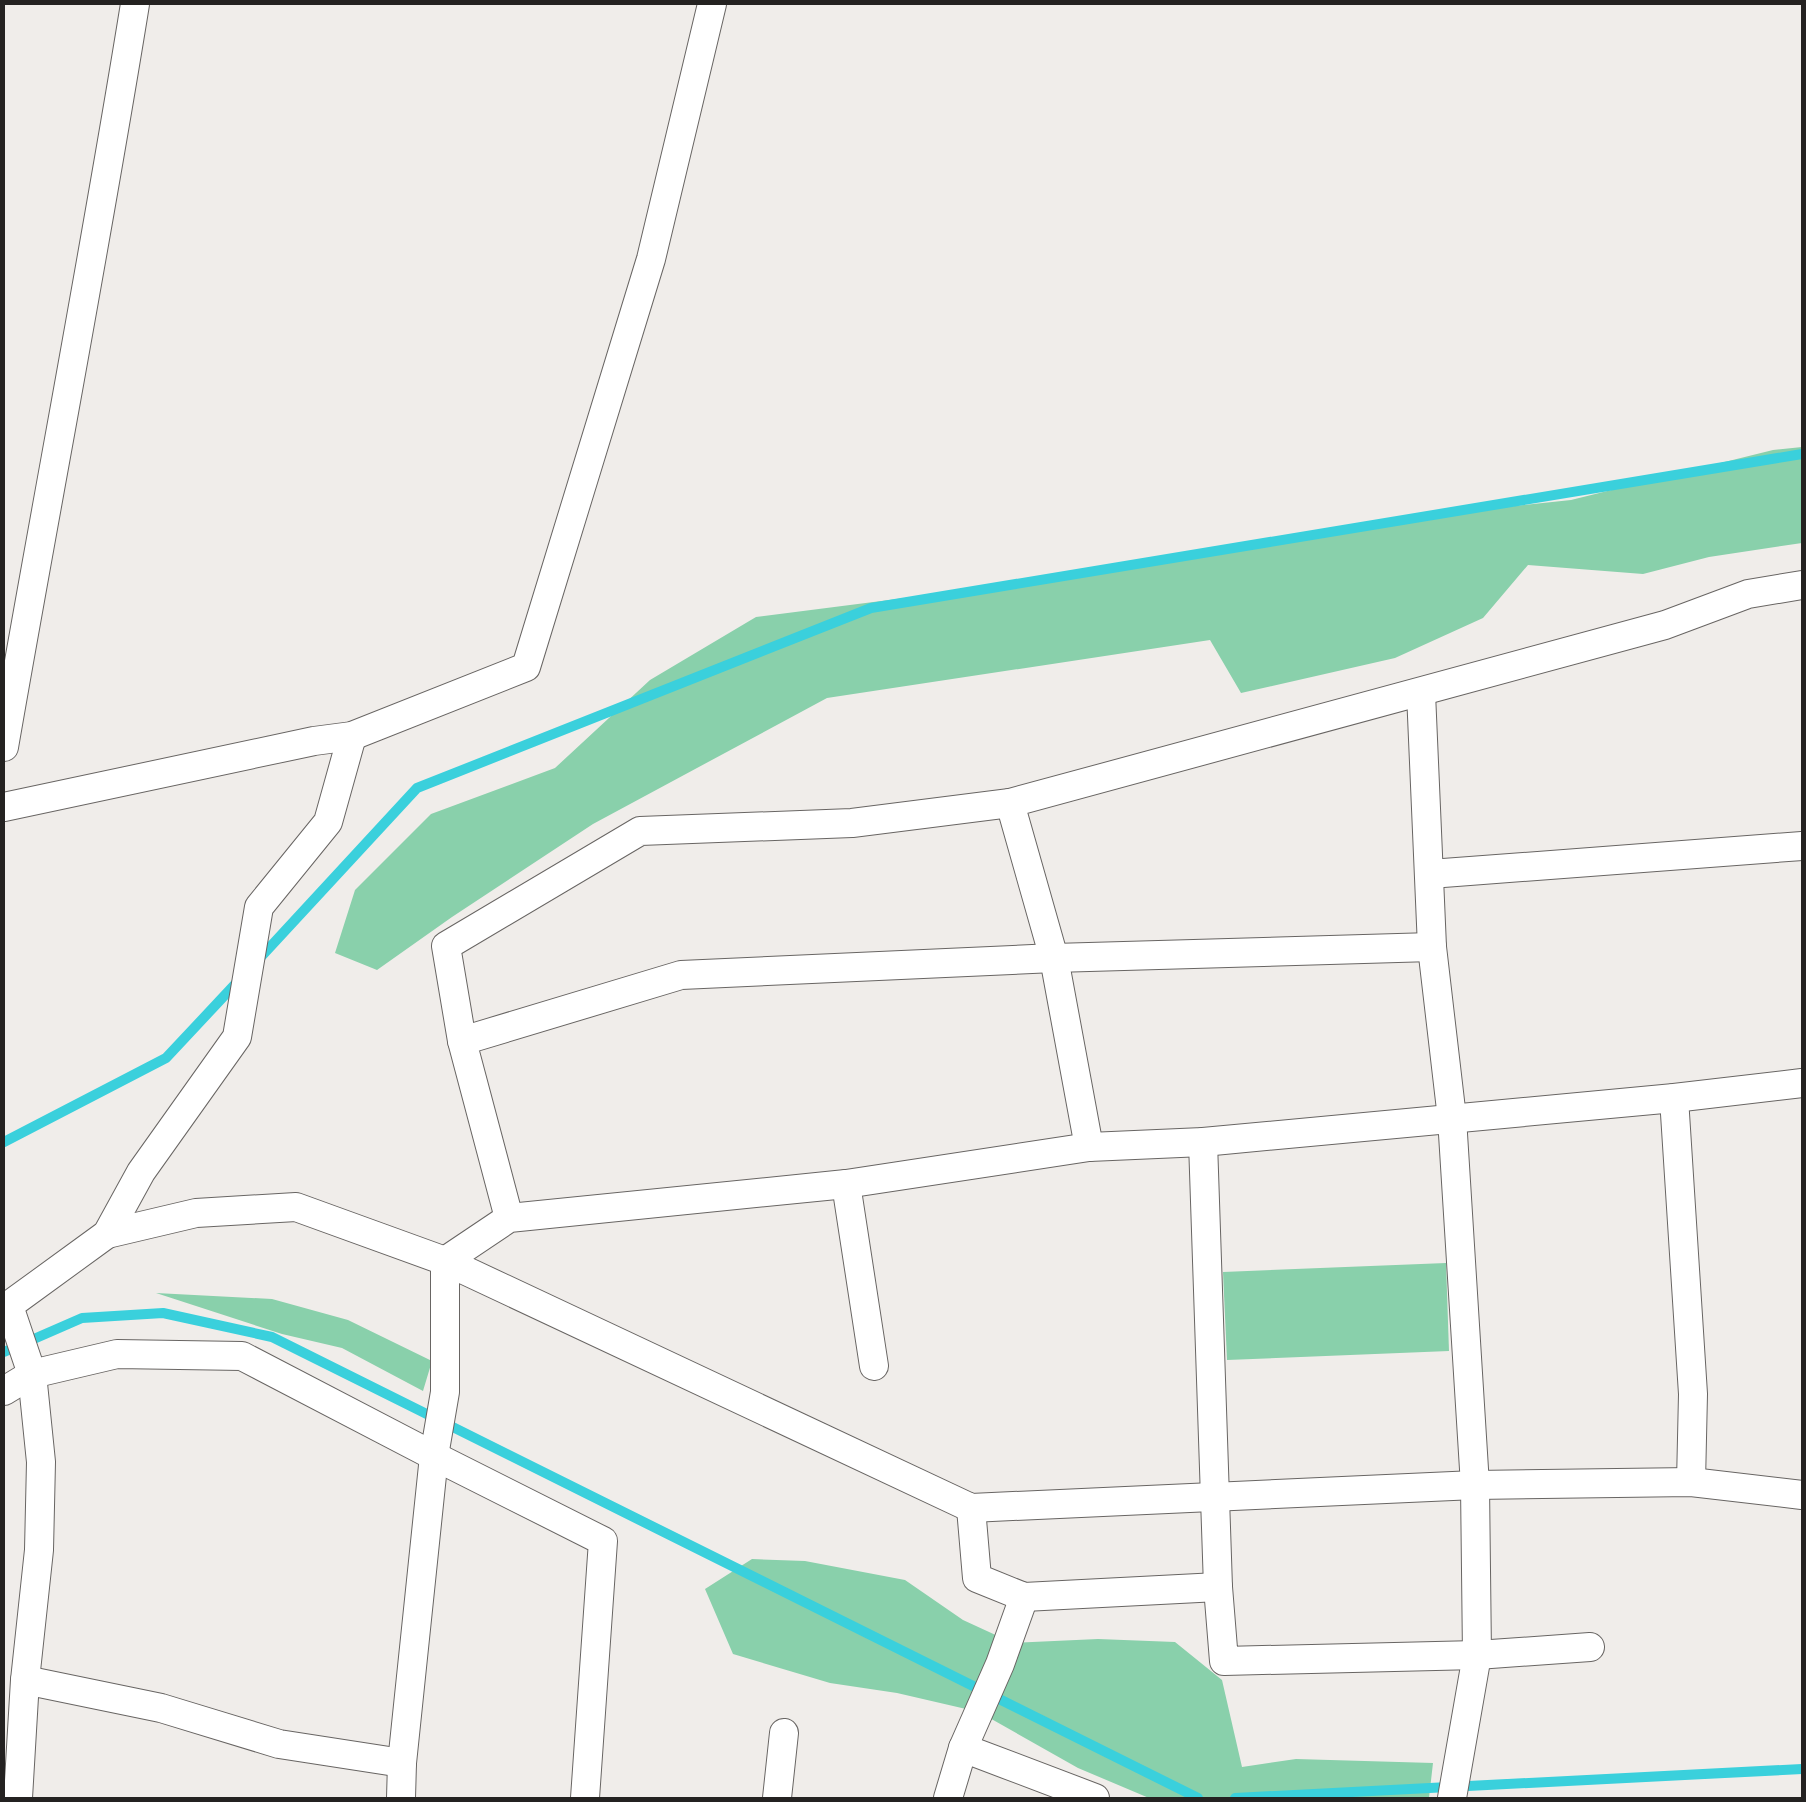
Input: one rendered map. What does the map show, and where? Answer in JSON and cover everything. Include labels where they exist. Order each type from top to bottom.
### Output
[{"type":"street","points":[[4,747],[75,344],[111,154],[135,4]]},
{"type":"street","points":[[4,807],[314,741],[352,736],[526,667],[650,259],[712,4]]},
{"type":"street","points":[[509,1218],[462,1041],[446,946],[640,831],[852,823],[1010,803],[1421,693],[1665,625],[1748,594],[1802,585]]},
{"type":"street","points":[[1421,693],[1432,947],[1452,1118],[1475,1485],[1477,1654],[1452,1798]]},
{"type":"street","points":[[106,1234],[141,1172],[237,1037],[259,907],[328,822],[352,736]]},
{"type":"street","points":[[1010,803],[1054,958],[1089,1147]]},
{"type":"street","points":[[1430,874],[1802,846]]},
{"type":"street","points":[[462,1041],[681,976],[1054,958],[1432,947]]},
{"type":"street","points":[[445,1261],[509,1218],[846,1184],[1089,1147],[1203,1142],[1674,1098],[1802,1083]]},
{"type":"street","points":[[1674,1098],[1693,1394],[1691,1482]]},
{"type":"street","points":[[1203,1142],[1218,1587],[1224,1661],[1477,1654],[1590,1647]]},
{"type":"street","points":[[846,1184],[874,1366]]},
{"type":"street","points":[[18,1798],[25,1680],[39,1550],[41,1462],[32,1374],[6,1308],[106,1234],[196,1213],[296,1207],[445,1261],[971,1508],[1475,1485],[1691,1482],[1802,1495]]},
{"type":"street","points":[[401,1798],[402,1763],[436,1446],[445,1392],[445,1261]]},
{"type":"street","points":[[4,1391],[32,1374],[117,1354],[242,1356],[436,1446],[603,1541],[585,1798]]},
{"type":"street","points":[[971,1508],[977,1578],[1024,1597],[1218,1587]]},
{"type":"street","points":[[948,1798],[963,1748],[1000,1664],[1024,1597]]},
{"type":"street","points":[[25,1680],[161,1708],[279,1744],[402,1763]]},
{"type":"street","points":[[777,1798],[784,1732]]},
{"type":"street","points":[[963,1748],[1096,1798]]},
{"type":"green space","points":[[1802,447],[1802,543],[1709,557],[1643,574],[1528,565],[1483,618],[1395,658],[1241,693],[1210,640],[827,698],[593,824],[452,917],[377,970],[335,953],[355,890],[431,814],[555,768],[650,680],[756,617],[1092,574],[1422,516],[1571,500],[1773,450]]},
{"type":"green space","points":[[1446,1263],[1449,1351],[1227,1360],[1223,1272]]},
{"type":"green space","points":[[156,1293],[272,1299],[348,1320],[432,1361],[423,1391],[342,1348],[282,1334]]},
{"type":"green space","points":[[752,1559],[805,1561],[905,1580],[963,1620],[1013,1643],[1098,1639],[1175,1642],[1222,1680],[1242,1767],[1296,1759],[1433,1763],[1429,1798],[1149,1798],[1078,1768],[979,1712],[897,1693],[830,1683],[733,1654],[705,1589]]},
{"type":"waterway","points":[[257,961],[417,788],[871,608],[1802,454]]},
{"type":"waterway","points":[[4,1142],[166,1058],[240,979]]},
{"type":"waterway","points":[[4,1352],[82,1318],[163,1313],[272,1337],[1198,1798]]},
{"type":"waterway","points":[[1235,1798],[1802,1769]]}]
